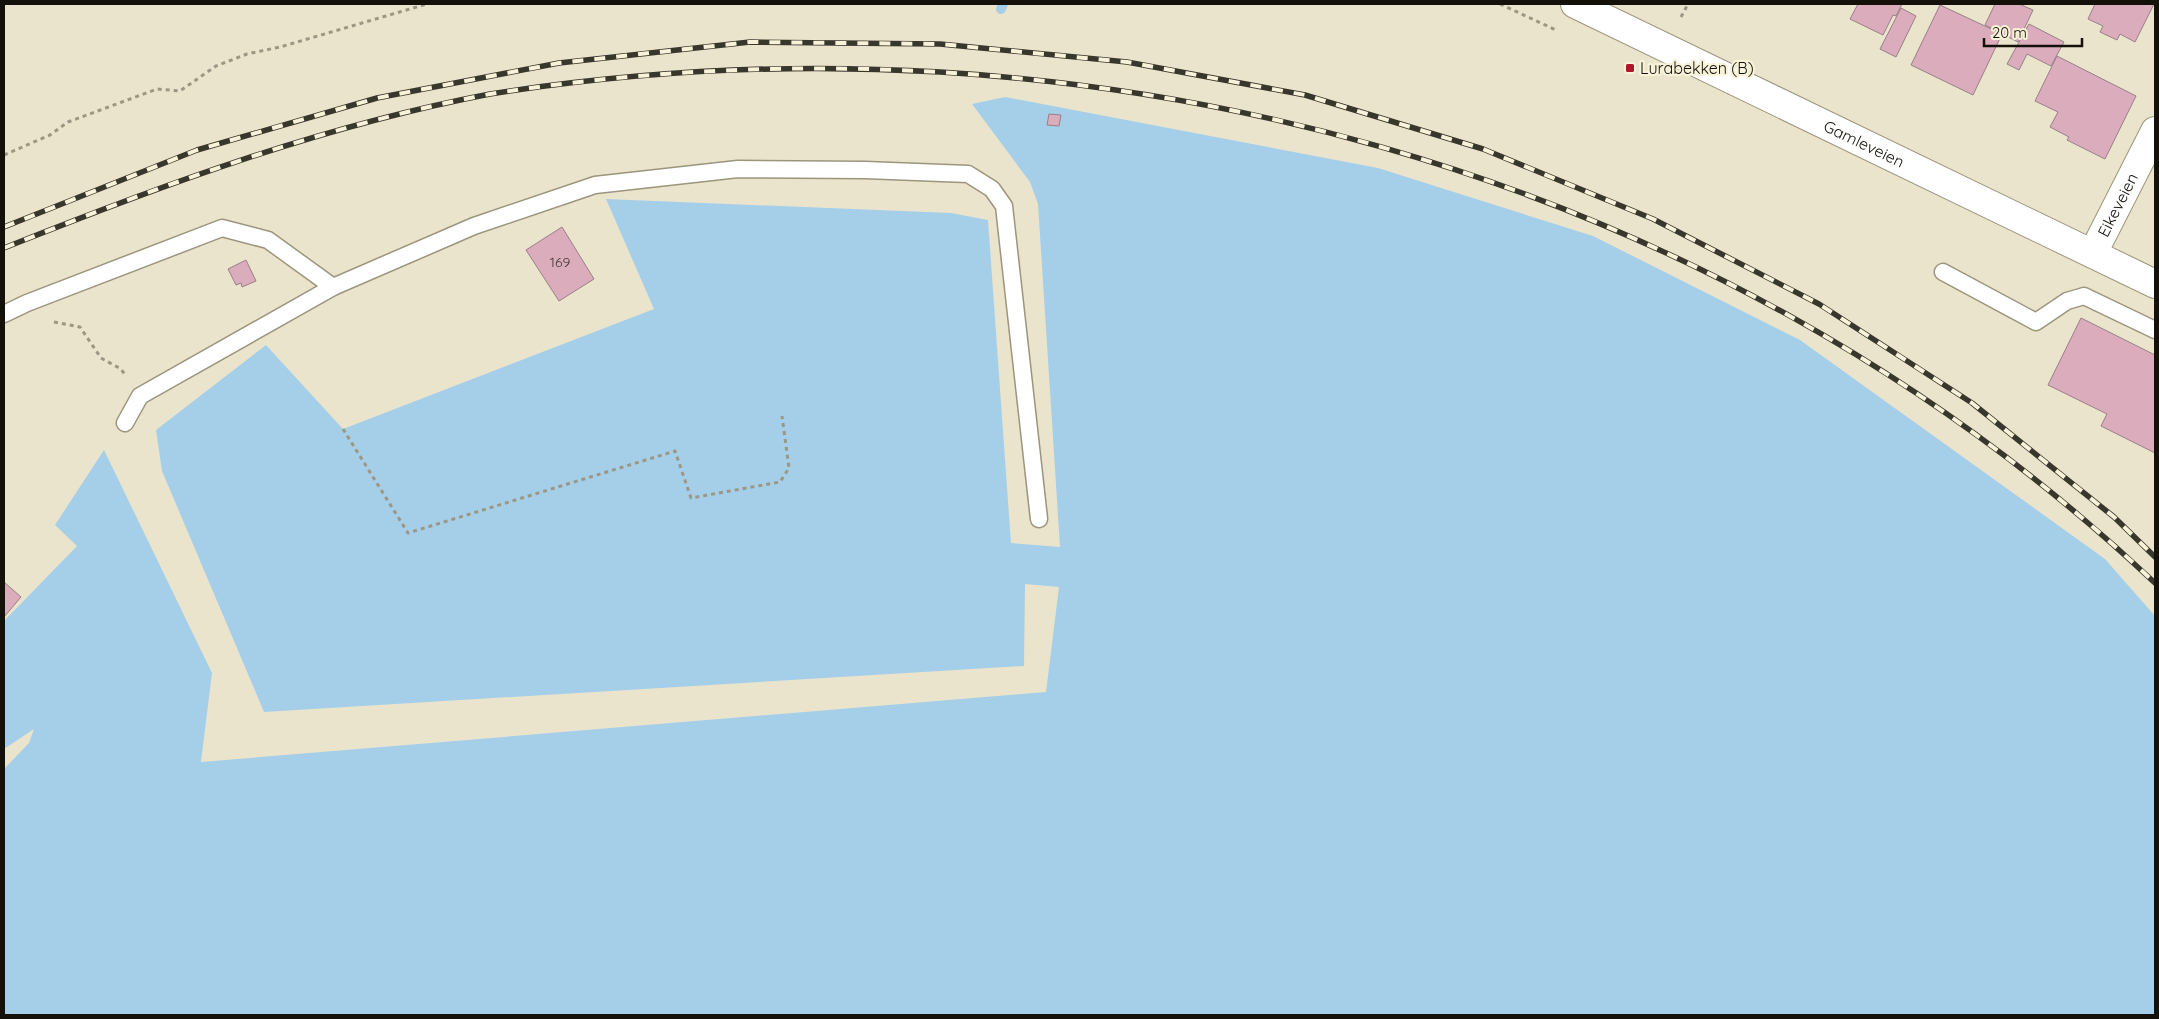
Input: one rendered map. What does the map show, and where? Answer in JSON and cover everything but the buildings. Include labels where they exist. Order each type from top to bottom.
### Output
[{"type":"main road","name":"Gamleveien","points":[[1574,4],[2155,284]]},
{"type":"main road","name":"Eikeveien","points":[[2093,253],[2155,131]]},
{"type":"lane","points":[[124,424],[140,396],[333,286],[474,226],[595,185],[738,169],[865,170],[968,174],[992,189],[1004,206],[1039,519]]},
{"type":"lane","points":[[4,314],[27,303],[222,228],[268,240],[333,286]]},
{"type":"lane","points":[[1943,272],[2036,322],[2067,301],[2084,296],[2155,330]]},
{"type":"path","points":[[4,155],[50,135],[68,122],[105,108],[157,90],[180,91],[216,66],[247,54],[280,47],[427,4]]},
{"type":"path","points":[[1681,17],[1688,4]]},
{"type":"path","points":[[54,322],[80,327],[101,358],[121,369],[140,396]]},
{"type":"path","points":[[343,429],[408,533],[675,451],[690,498],[780,482],[789,468],[782,416]]},
{"type":"water","points":[[1005,97],[1378,168],[1593,236],[1800,340],[2105,559],[2155,616],[2155,1015],[4,1015],[4,769],[29,743],[34,729],[4,749],[4,621],[77,546],[55,525],[104,450],[212,673],[201,762],[1046,692],[1059,587],[1025,584],[1024,666],[264,712],[162,471],[156,430],[266,345],[343,429],[654,309],[606,199],[951,213],[988,220],[1011,543],[1060,547],[1038,204],[1030,182],[972,104]]},
{"type":"waterway","points":[[1001,9],[1003,4]]},
{"type":"railway","points":[[4,227],[197,150],[377,98],[559,63],[750,42],[940,44],[1127,62],[1305,95],[1483,149],[1653,219],[1819,304],[1972,403],[2114,517],[2155,557]]},
{"type":"railway","points":[[4,248],[123,202],[243,159],[365,123],[427,107],[490,94],[715,71],[940,72],[1163,97],[1381,147],[1592,220],[1792,317],[1981,438],[2155,583]]},
{"type":"place","name":"Lurabekken (B)","points":[[1630,68]]}]
